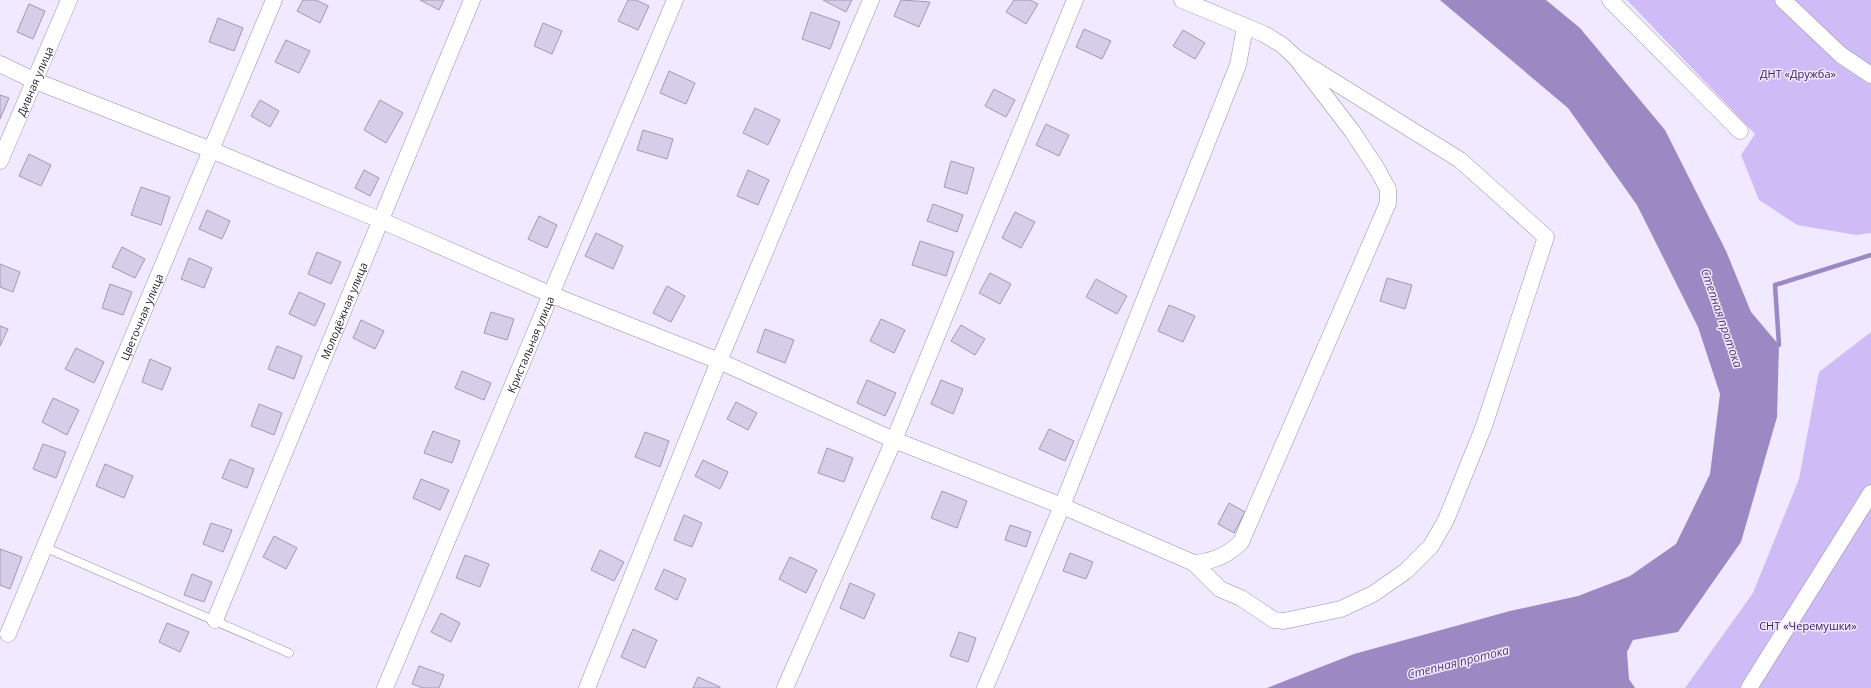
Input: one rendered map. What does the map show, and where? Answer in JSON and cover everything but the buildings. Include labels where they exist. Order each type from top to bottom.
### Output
[{"type":"street","name":"Дивная улица","points":[[0,161],[33,80],[69,0]]},
{"type":"street","name":"Цветочная улица","points":[[8,634],[274,0]]},
{"type":"street","name":"Молодёжная улица","points":[[215,620],[472,0]]},
{"type":"street","name":"Кристальная улица","points":[[385,688],[675,0]]},
{"type":"street","points":[[587,688],[719,361],[871,0]]},
{"type":"street","points":[[785,688],[894,440],[1075,0]]},
{"type":"street","points":[[1182,0],[1264,34],[1282,45],[1296,58],[1347,125],[1377,169],[1388,189],[1388,203],[1241,542],[1222,556],[1204,562],[1194,563]]},
{"type":"street","points":[[1610,0],[1740,131]]},
{"type":"street","points":[[1789,2],[1841,55],[1871,74]]},
{"type":"street","points":[[985,688],[1062,506],[1238,65],[1245,27]]},
{"type":"street","points":[[0,64],[33,80],[211,150],[380,220],[552,294],[719,361],[894,440],[1062,506],[1194,563],[1220,589],[1241,598],[1274,620],[1284,621],[1341,609],[1373,594],[1406,572],[1431,546],[1446,520],[1484,426],[1546,237],[1460,160],[1296,58]]},
{"type":"street","points":[[1749,688],[1871,493]]},
{"type":"lane","points":[[44,547],[289,653]]},
{"type":"green space","name":"ДНТ «Дружба»","points":[[1627,0],[1871,0],[1871,233],[1856,235],[1797,225],[1759,200],[1741,155],[1755,134]]},
{"type":"green space","name":"СНТ «Черемушки»","points":[[1871,332],[1871,688],[1685,688],[1753,593],[1799,479],[1819,372]]},
{"type":"water","name":"Степная протока","points":[[1440,0],[1546,0],[1580,28],[1665,130],[1726,251],[1751,312],[1779,345],[1777,417],[1741,542],[1678,632],[1633,640],[1627,652],[1629,679],[1635,688],[1267,688],[1354,654],[1510,611],[1578,596],[1630,576],[1676,544],[1710,474],[1720,394],[1698,327],[1637,205],[1568,108]]},
{"type":"waterway","points":[[1779,345],[1775,285],[1871,255]]}]
